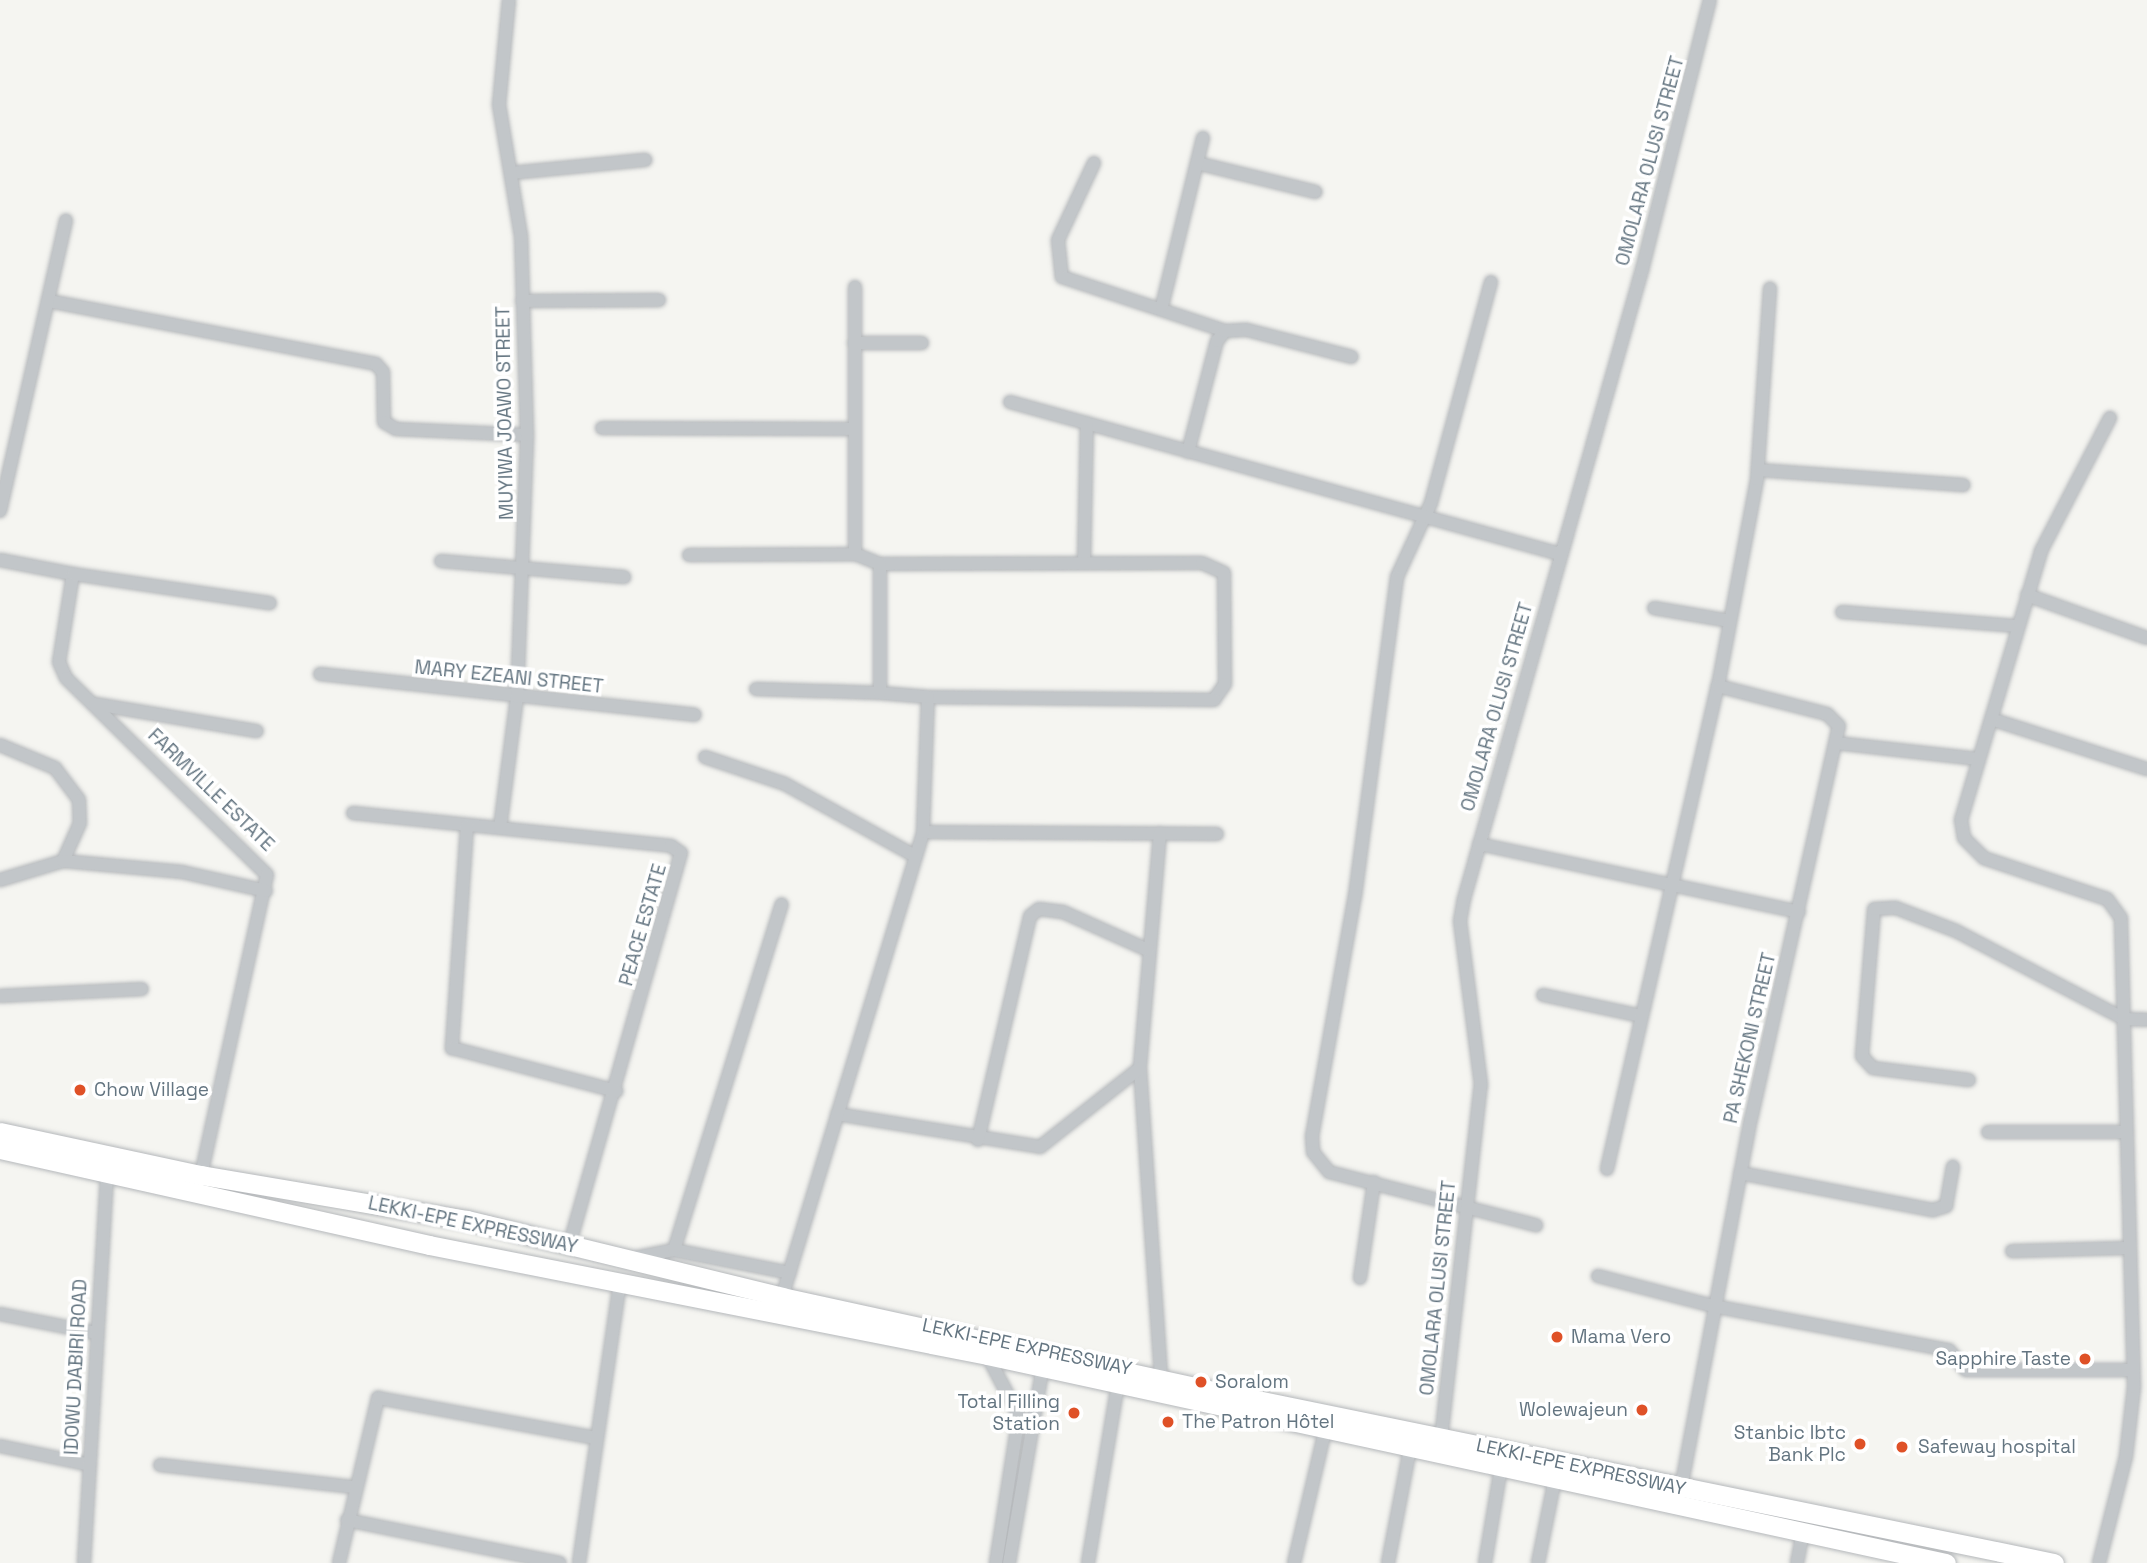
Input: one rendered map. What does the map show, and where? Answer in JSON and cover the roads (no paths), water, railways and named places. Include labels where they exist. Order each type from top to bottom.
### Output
[{"type":"highway","name":"LEKKI-EPE EXPRESSWAY","points":[[0,1132],[201,1175],[447,1216],[782,1297],[1161,1376],[1441,1439],[2054,1563]]},
{"type":"highway","name":"LEKKI-EPE EXPRESSWAY","points":[[0,1149],[452,1250],[987,1355],[1410,1450],[1501,1467],[1946,1563]]},
{"type":"highway","points":[[429,1245],[447,1216]]},
{"type":"highway","points":[[447,1216],[452,1250]]},
{"type":"street","name":"MUYIWA JOAWO STREET","points":[[499,828],[517,697],[524,569],[527,435],[522,301],[512,173],[499,105],[509,0]]},
{"type":"street","name":"OMOLARA OLUSI STREET","points":[[1441,1439],[1482,1064],[1460,921],[1710,0]]},
{"type":"street","points":[[1162,306],[1203,138]]},
{"type":"street","points":[[512,173],[645,160]]},
{"type":"street","points":[[1094,163],[1058,240],[1056,269],[1078,285],[1162,306],[1225,331],[1247,330],[1352,356]]},
{"type":"street","points":[[1197,163],[1316,192]]},
{"type":"street","points":[[0,511],[66,220]]},
{"type":"street","points":[[1491,282],[1425,520],[1397,577],[1355,895],[1312,1136],[1313,1152],[1329,1172],[1466,1202],[1536,1225]]},
{"type":"street","points":[[855,287],[855,554]]},
{"type":"street","points":[[1607,1169],[1669,884],[1718,686],[1758,470],[1770,288]]},
{"type":"street","points":[[522,301],[659,300]]},
{"type":"street","points":[[49,301],[376,364],[383,372],[384,422],[396,429],[527,435]]},
{"type":"street","points":[[1188,452],[1217,341],[1225,331]]},
{"type":"street","points":[[854,342],[922,342]]},
{"type":"street","points":[[1010,402],[1425,520],[1560,554]]},
{"type":"street","points":[[2099,1563],[2126,1457],[2133,1370],[2124,1019],[2116,904],[1984,858],[1964,838],[1961,820],[2017,626],[2051,525],[2110,418]]},
{"type":"street","points":[[1084,563],[1087,423]]},
{"type":"street","points":[[601,428],[854,429]]},
{"type":"street","points":[[1758,470],[1964,485]]},
{"type":"street","points":[[689,555],[855,554],[880,564],[1202,563],[1224,573],[1222,695],[928,696],[756,689]]},
{"type":"street","points":[[0,560],[73,578],[270,603]]},
{"type":"street","points":[[441,561],[624,577]]},
{"type":"street","points":[[880,564],[880,693]]},
{"type":"street","name":"FARMVILLE ESTATE","points":[[73,578],[60,662],[66,678],[264,868],[267,891]]},
{"type":"street","points":[[2027,595],[2147,638]]},
{"type":"street","points":[[1654,608],[1730,621]]},
{"type":"street","points":[[1842,612],[2017,626]]},
{"type":"street","name":"MARY EZEANI STREET","points":[[320,674],[695,715]]},
{"type":"street","name":"PA SHEKONI STREET","points":[[1681,1488],[1740,1173],[1839,726],[1827,713],[1718,686]]},
{"type":"street","points":[[782,1297],[913,855],[923,832],[928,696]]},
{"type":"street","points":[[95,704],[257,730]]},
{"type":"street","points":[[1991,719],[2147,769]]},
{"type":"street","points":[[1836,743],[1978,759]]},
{"type":"street","points":[[0,745],[55,768],[79,800],[80,823],[63,861]]},
{"type":"street","points":[[705,757],[785,784],[913,855]]},
{"type":"street","name":"PEACE ESTATE","points":[[353,813],[671,846],[681,853],[569,1245]]},
{"type":"street","points":[[467,826],[452,1048],[615,1091]]},
{"type":"street","points":[[923,832],[1217,834]]},
{"type":"street","points":[[1160,833],[1140,1068],[1161,1376]]},
{"type":"street","points":[[1479,844],[1799,912]]},
{"type":"street","points":[[0,880],[63,861],[182,872],[267,891],[201,1175]]},
{"type":"street","points":[[674,1250],[782,904]]},
{"type":"street","points":[[1969,1080],[1873,1068],[1862,1056],[1874,909],[1896,908],[1956,931],[2124,1019],[2147,1020]]},
{"type":"street","points":[[978,1140],[1030,916],[1039,909],[1063,912],[1149,950]]},
{"type":"street","points":[[0,996],[142,989]]},
{"type":"street","points":[[1542,995],[1641,1016]]},
{"type":"street","points":[[837,1114],[978,1140],[1040,1147],[1140,1068]]},
{"type":"street","points":[[1988,1132],[2127,1132]]},
{"type":"street","points":[[1740,1173],[1933,1210],[1946,1206],[1953,1167]]},
{"type":"street","name":"IDOWU DABIRI ROAD","points":[[84,1563],[107,1172]]},
{"type":"street","points":[[1360,1278],[1374,1182]]},
{"type":"street","points":[[2012,1251],[2128,1248]]},
{"type":"street","points":[[626,1260],[674,1250],[790,1273]]},
{"type":"street","points":[[1598,1276],[1713,1306],[1949,1350],[1966,1370],[2133,1370]]},
{"type":"street","points":[[579,1563],[595,1438],[620,1281]]},
{"type":"street","points":[[0,1314],[96,1333]]},
{"type":"street","points":[[987,1355],[1019,1416],[1009,1563]]},
{"type":"street","points":[[996,1563],[1043,1367]]},
{"type":"street","points":[[1088,1563],[1118,1383]]},
{"type":"street","points":[[339,1563],[352,1487],[377,1398],[595,1438]]},
{"type":"street","points":[[1294,1563],[1325,1431]]},
{"type":"street","points":[[0,1446],[90,1465]]},
{"type":"street","points":[[1388,1563],[1410,1450]]},
{"type":"street","points":[[160,1465],[352,1487]]},
{"type":"street","points":[[1485,1563],[1501,1467]]},
{"type":"street","points":[[1538,1563],[1555,1479]]},
{"type":"street","points":[[347,1520],[559,1563]]},
{"type":"street","points":[[1797,1563],[1803,1532]]},
{"type":"place","name":"Chow Village","points":[[80,1090]]},
{"type":"place","name":"Mama Vero","points":[[1557,1337]]},
{"type":"place","name":"Sapphire Taste","points":[[2085,1359]]},
{"type":"place","name":"Soralom","points":[[1201,1382]]},
{"type":"place","name":"Wolewajeun","points":[[1642,1410]]},
{"type":"place","name":"Total Filling Station","points":[[1074,1413]]},
{"type":"place","name":"The Patron Hôtel","points":[[1168,1422]]},
{"type":"place","name":"Stanbic Ibtc Bank Plc","points":[[1860,1444]]},
{"type":"place","name":"Safeway hospital","points":[[1902,1447]]}]
